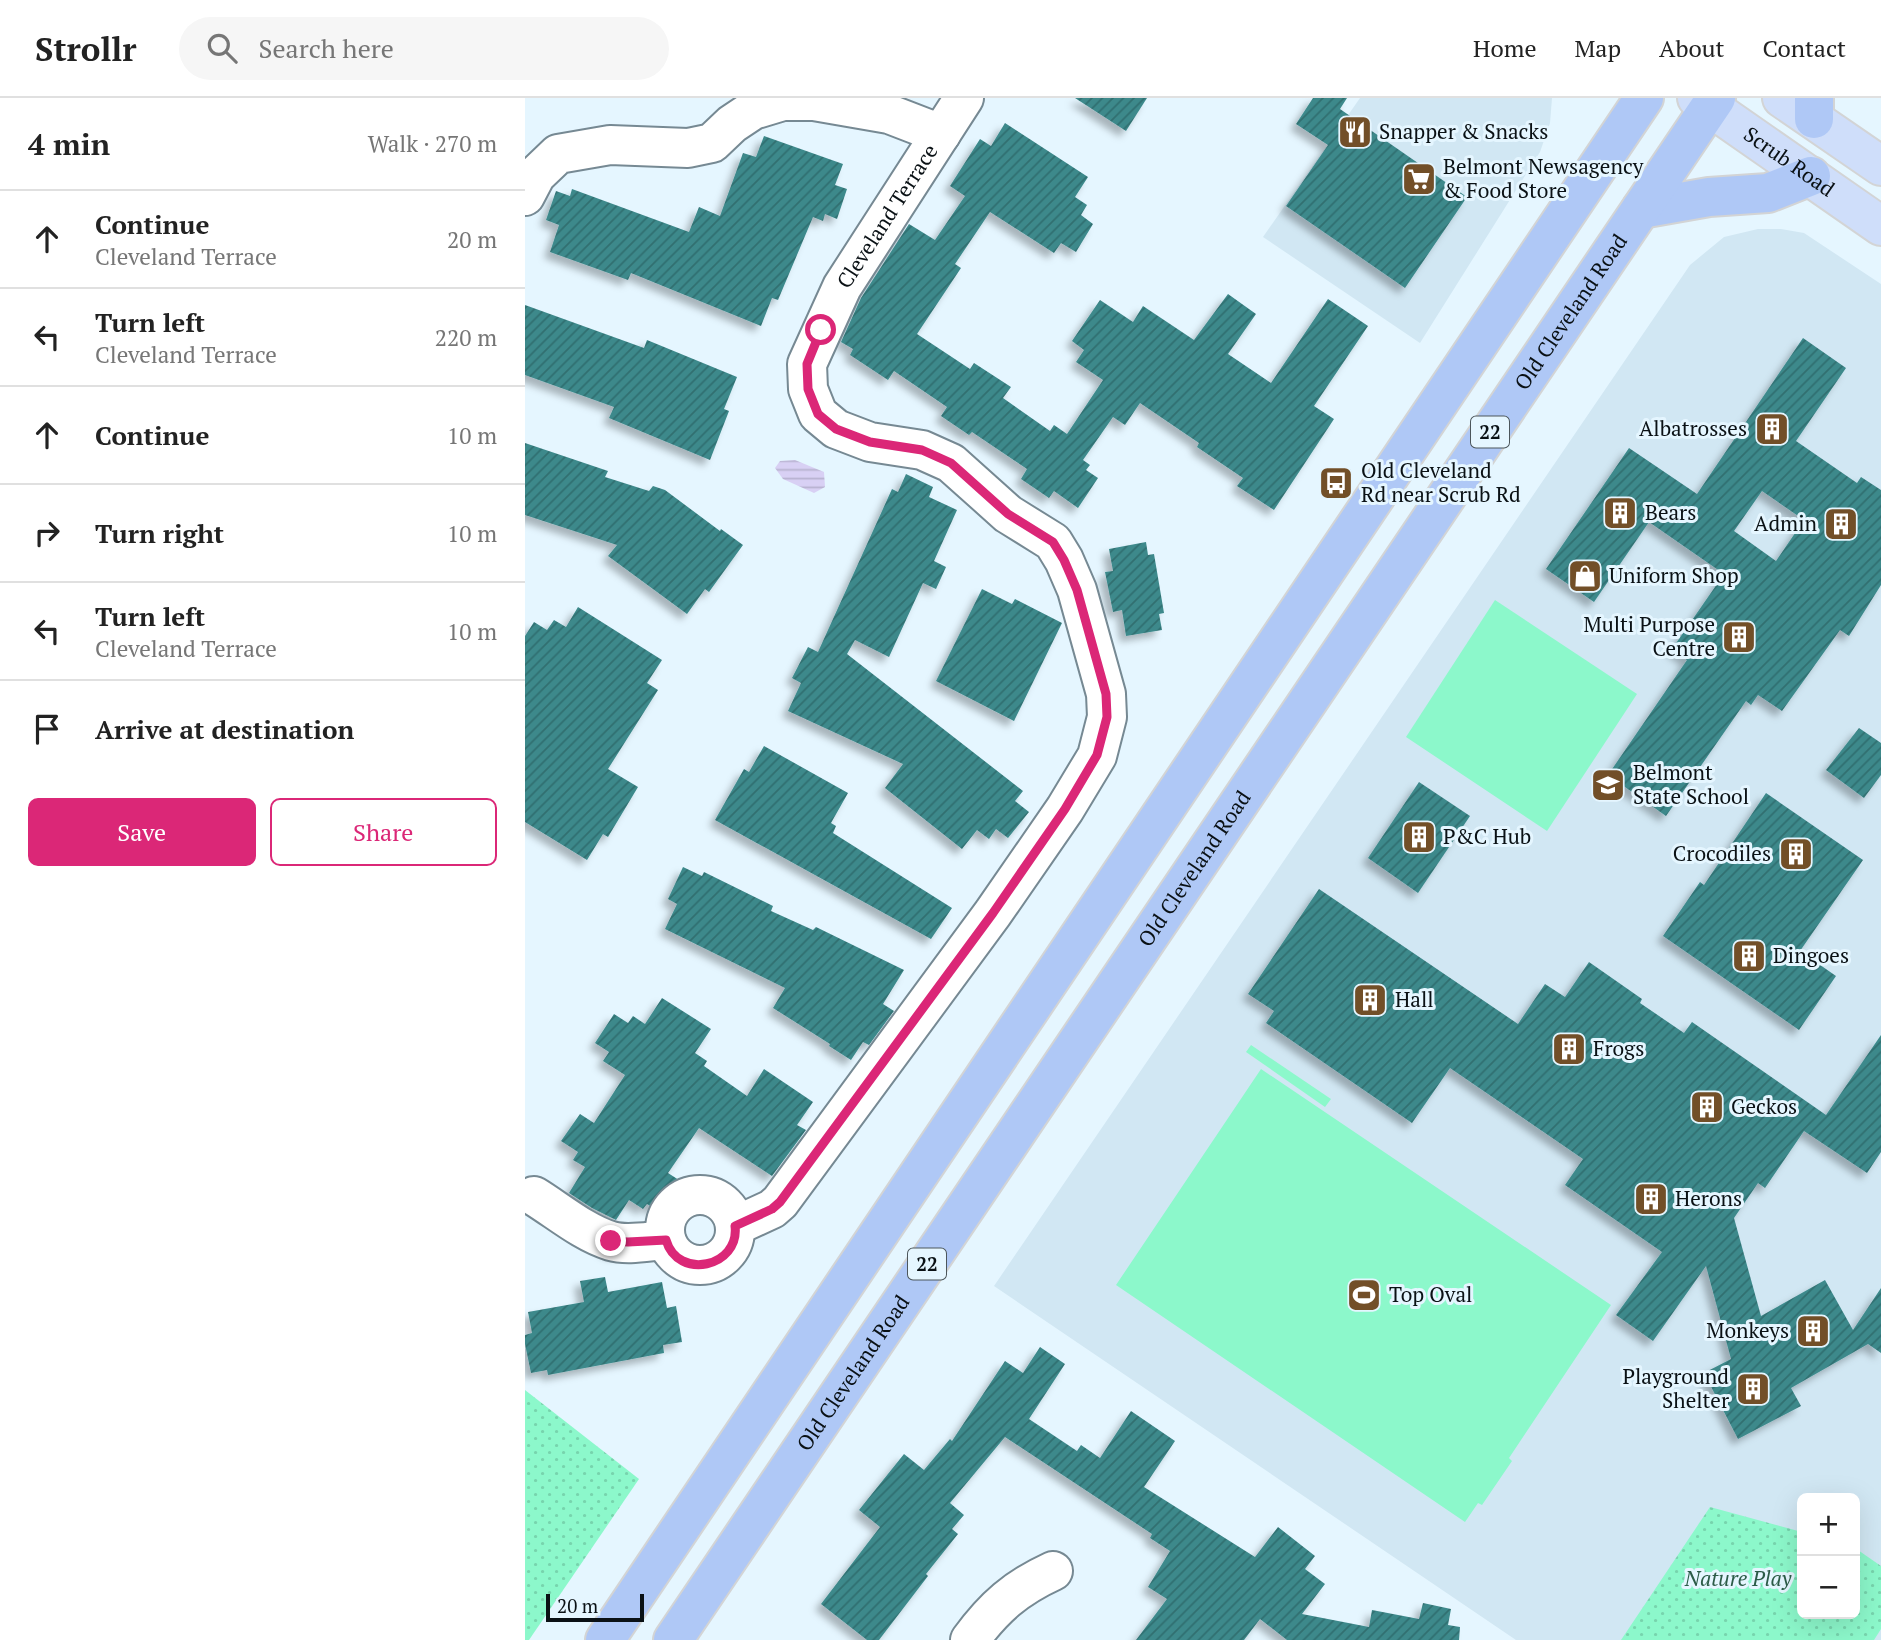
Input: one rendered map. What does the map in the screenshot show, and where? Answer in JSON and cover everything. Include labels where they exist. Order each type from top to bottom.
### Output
[{"type":"highway","points":[[605,1640],[1644,98]]},
{"type":"highway","name":"Old Cleveland Road","points":[[673,1640],[1641,209],[1707,101]]},
{"type":"highway","points":[[1641,209],[1709,197],[1768,193],[1811,176]]},
{"type":"main road","points":[[1782,98],[1814,109],[1881,166]]},
{"type":"main road","name":"Scrub Road","points":[[1707,101],[1881,226]]},
{"type":"street","name":"Cleveland Terrace","points":[[534,1196],[611,1241],[666,1240],[674,1255],[695,1265],[706,1265],[727,1254],[733,1244],[735,1226],[772,1209],[780,1202],[866,1088],[993,913],[1065,809],[1097,755],[1107,717],[1106,694],[1077,590],[1053,542],[1008,514],[951,463],[922,450],[870,442],[836,429],[818,414],[808,389],[807,364],[842,287],[964,98]]},
{"type":"street","points":[[525,196],[536,175],[558,155],[610,145],[688,148],[712,143],[732,124],[753,110],[783,101],[814,101],[889,114],[941,134]]},
{"type":"street","points":[[970,1640],[988,1616],[1026,1584],[1053,1571]]},
{"type":"shaded area","points":[[1360,98],[1552,98],[1550,123],[1540,152],[1420,343],[1263,237]]},
{"type":"shaded area","name":"Belmont State School","points":[[1758,229],[1781,229],[1804,233],[1881,284],[1881,1640],[1516,1640],[994,1286],[1690,265],[1724,237]]},
{"type":"shaded area","points":[[795,460],[824,472],[825,487],[814,493],[783,479],[775,468],[780,461]]},
{"type":"green space","points":[[1495,600],[1637,694],[1547,831],[1406,737]]},
{"type":"green space","points":[[1251,1045],[1331,1099],[1325,1107],[1246,1052]]},
{"type":"green space","name":"Top Oval","points":[[1261,1069],[1611,1305],[1509,1458],[1512,1461],[1482,1505],[1478,1503],[1465,1522],[1116,1285]]},
{"type":"green space","points":[[525,1390],[639,1479],[529,1640],[525,1640]]},
{"type":"green space","name":"Nature Play","points":[[1710,1507],[1797,1531],[1797,1619],[1860,1619],[1860,1551],[1881,1566],[1881,1629],[1874,1640],[1621,1640]]},
{"type":"building","points":[[1075,98],[1147,98],[1126,131]]},
{"type":"building","points":[[1313,98],[1347,98],[1340,109],[1467,197],[1405,288],[1286,206],[1328,145],[1296,124]]},
{"type":"building","points":[[1005,123],[1088,177],[1075,197],[1087,205],[1081,215],[1093,224],[1076,252],[1061,243],[1054,253],[990,212],[955,264],[961,268],[917,334],[970,369],[974,363],[1011,387],[1003,398],[1050,431],[1054,425],[1067,434],[1103,380],[1076,362],[1084,350],[1072,341],[1100,300],[1133,322],[1143,306],[1194,340],[1228,294],[1256,314],[1228,354],[1271,383],[1328,299],[1368,326],[1314,406],[1334,419],[1274,510],[1237,486],[1243,478],[1197,447],[1199,443],[1140,403],[1125,425],[1113,417],[1083,460],[1090,465],[1086,470],[1098,478],[1078,508],[1054,491],[1049,498],[1021,479],[1027,469],[972,432],[969,435],[941,416],[947,407],[894,371],[888,380],[850,355],[853,349],[841,342],[861,298],[909,224],[935,240],[965,196],[950,186],[980,139],[991,146]]},
{"type":"building","points":[[764,136],[843,164],[835,185],[847,189],[837,219],[825,214],[823,221],[813,217],[778,300],[772,298],[761,326],[631,273],[628,280],[550,252],[559,225],[546,220],[556,191],[570,196],[572,189],[689,232],[699,207],[720,216],[743,153],[756,157]]},
{"type":"building","points":[[525,305],[644,348],[647,340],[737,377],[724,409],[729,411],[710,460],[609,418],[614,407],[525,375]]},
{"type":"building","points":[[1803,338],[1846,368],[1796,441],[1857,483],[1861,477],[1881,490],[1881,585],[1849,636],[1840,630],[1782,711],[1758,695],[1751,705],[1746,701],[1666,816],[1608,775],[1687,660],[1672,649],[1724,574],[1649,522],[1594,602],[1546,569],[1629,448],[1697,494]],"holes":[[[1762,491],[1804,520],[1776,561],[1734,531]]]},
{"type":"building","points":[[525,443],[608,471],[605,477],[649,491],[653,486],[665,490],[743,545],[709,592],[705,589],[687,614],[608,556],[617,545],[525,515]]},
{"type":"building","points":[[906,474],[933,487],[929,497],[957,510],[934,561],[946,567],[936,589],[923,583],[889,657],[855,640],[847,654],[1023,791],[1015,801],[1029,812],[1008,838],[996,829],[989,839],[977,830],[962,849],[885,788],[903,764],[788,711],[801,683],[792,678],[808,647],[818,652],[892,489],[898,492]]},
{"type":"building","points":[[1146,542],[1148,555],[1154,554],[1164,613],[1159,614],[1162,630],[1126,636],[1122,610],[1113,612],[1105,572],[1113,571],[1109,549]]},
{"type":"building","points":[[982,589],[1012,604],[1015,599],[1062,623],[1014,721],[936,681]]},
{"type":"building","points":[[578,607],[662,660],[647,683],[658,690],[608,769],[638,787],[608,837],[603,834],[587,860],[525,822],[525,636],[534,622],[547,630],[554,620],[566,627]]},
{"type":"building","points":[[1859,728],[1881,743],[1881,775],[1864,798],[1826,770]]},
{"type":"building","points":[[764,746],[848,793],[831,823],[836,826],[833,833],[952,908],[931,939],[715,820],[744,769],[749,772]]},
{"type":"building","name":"P&C Hub","points":[[1419,782],[1470,816],[1418,893],[1368,858]]},
{"type":"building","points":[[1766,793],[1863,860],[1800,951],[1836,976],[1799,1030],[1663,936],[1700,882],[1704,885]]},
{"type":"building","points":[[683,867],[702,876],[704,872],[773,906],[771,911],[813,930],[816,927],[904,970],[883,1004],[894,1011],[869,1045],[863,1042],[851,1060],[773,1008],[785,988],[665,929],[677,904],[668,899]]},
{"type":"building","points":[[1319,889],[1518,1024],[1545,984],[1565,997],[1589,962],[1642,999],[1640,1003],[1684,1033],[1692,1022],[1826,1115],[1881,1035],[1881,1152],[1867,1173],[1804,1131],[1765,1188],[1758,1183],[1734,1218],[1761,1316],[1825,1280],[1853,1330],[1881,1288],[1881,1353],[1868,1344],[1791,1388],[1801,1406],[1738,1439],[1704,1373],[1731,1359],[1706,1266],[1653,1341],[1616,1315],[1662,1252],[1565,1185],[1583,1159],[1450,1068],[1412,1123],[1266,1023],[1274,1011],[1248,994]]},
{"type":"building","points":[[662,998],[711,1029],[695,1053],[707,1061],[704,1066],[747,1096],[764,1069],[813,1102],[797,1125],[806,1130],[772,1176],[699,1128],[668,1173],[682,1182],[662,1213],[647,1204],[643,1209],[629,1200],[616,1220],[569,1193],[585,1167],[573,1160],[578,1152],[561,1141],[580,1114],[594,1123],[625,1075],[603,1061],[609,1052],[595,1043],[614,1014],[628,1023],[633,1016],[645,1024]]},
{"type":"building","points":[[605,1277],[608,1292],[662,1282],[667,1308],[676,1306],[682,1342],[663,1345],[664,1353],[548,1375],[547,1370],[531,1373],[525,1344],[525,1335],[532,1333],[528,1312],[584,1302],[580,1281]]},
{"type":"building","points":[[1040,1347],[1065,1364],[1029,1419],[1077,1451],[1081,1445],[1100,1458],[1131,1411],[1175,1441],[1144,1487],[1255,1557],[1278,1527],[1315,1556],[1305,1569],[1325,1584],[1302,1614],[1369,1627],[1372,1610],[1419,1619],[1423,1603],[1451,1609],[1448,1625],[1460,1627],[1459,1640],[1287,1640],[1260,1619],[1244,1640],[1136,1640],[1167,1599],[1148,1587],[1170,1551],[1150,1538],[1152,1534],[1005,1437],[950,1503],[964,1515],[952,1529],[958,1534],[879,1640],[867,1640],[821,1604],[880,1527],[859,1510],[904,1454],[924,1470],[950,1439],[952,1441],[1005,1361],[1023,1373]]},
{"type":"place","name":"Snapper & Snacks","points":[[1355,132]]},
{"type":"place","name":"Belmont Newsagency & Food Store","points":[[1419,179]]},
{"type":"place","name":"Albatrosses","points":[[1772,429]]},
{"type":"place","name":"Old Cleveland Rd near Scrub Rd","points":[[1336,483]]},
{"type":"place","name":"Bears","points":[[1620,513]]},
{"type":"place","name":"Admin","points":[[1841,524]]},
{"type":"place","name":"Uniform Shop","points":[[1585,576]]},
{"type":"place","name":"Multi Purpose Centre","points":[[1739,637]]},
{"type":"place","name":"Belmont State School","points":[[1608,785]]},
{"type":"place","name":"P&C Hub","points":[[1419,837]]},
{"type":"place","name":"Crocodiles","points":[[1796,854]]},
{"type":"place","name":"Dingoes","points":[[1749,956]]},
{"type":"place","name":"Hall","points":[[1370,1000]]},
{"type":"place","name":"Frogs","points":[[1569,1049]]},
{"type":"place","name":"Geckos","points":[[1707,1107]]},
{"type":"place","name":"Herons","points":[[1651,1199]]},
{"type":"place","name":"Top Oval","points":[[1364,1295]]},
{"type":"place","name":"Monkeys","points":[[1813,1331]]},
{"type":"place","name":"Playground Shelter","points":[[1753,1389]]},
{"type":"route","points":[[611,1241],[666,1240],[674,1255],[684,1262],[706,1265],[727,1254],[733,1244],[735,1226],[772,1209],[780,1202],[993,913],[1065,809],[1097,755],[1107,717],[1106,694],[1077,590],[1053,542],[1008,514],[951,463],[922,450],[870,442],[836,429],[818,414],[808,389],[807,364],[821,330]]}]
